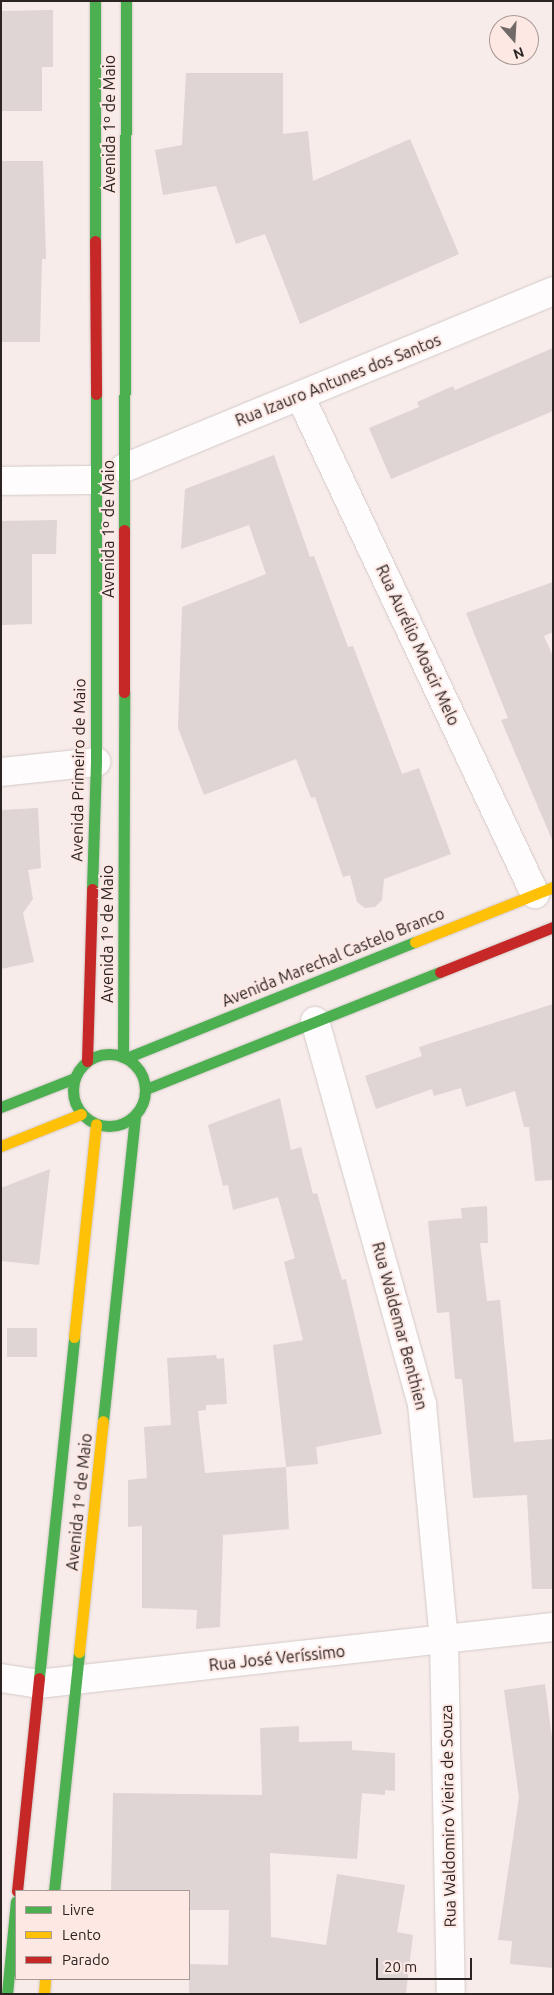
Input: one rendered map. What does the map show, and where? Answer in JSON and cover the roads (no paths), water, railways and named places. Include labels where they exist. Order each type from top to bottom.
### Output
[{"type":"main road","name":"Avenida 1º de Maio","points":[[95,1],[96,480]]},
{"type":"main road","name":"Avenida 1º de Maio","points":[[124,1057],[126,1]]},
{"type":"main road","name":"Avenida Primeiro de Maio","points":[[87,1061],[96,762],[96,480]]},
{"type":"main road","name":"Avenida Marechal Castelo Branco","points":[[124,1057],[544,890]]},
{"type":"main road","points":[[146,1089],[553,927]]},
{"type":"main road","points":[[1,1107],[74,1078],[87,1061],[98,1055],[124,1057],[139,1069],[146,1089],[141,1108],[135,1116],[117,1126],[96,1124],[81,1114],[73,1097],[74,1078]]},
{"type":"main road","points":[[1,1146],[81,1114]]},
{"type":"main road","name":"Avenida 1º de Maio","points":[[54,1890],[135,1116]]},
{"type":"main road","name":"Avenida 1º de Maio","points":[[17,1890],[96,1124]]},
{"type":"main road","points":[[7,1994],[15,1911]]},
{"type":"main road","points":[[44,1994],[45,1980]]},
{"type":"street","name":"Rua Izauro Antunes dos Santos","points":[[124,468],[553,292]]},
{"type":"street","name":"Rua Aurélio Moacir Melo","points":[[300,396],[544,890]]},
{"type":"street","points":[[1,481],[96,480]]},
{"type":"street","points":[[1,772],[96,762]]},
{"type":"street","name":"Rua Waldemar Benthien","points":[[315,1021],[422,1404],[430,1465],[444,1639]]},
{"type":"street","name":"Rua José Veríssimo","points":[[1,1678],[38,1684],[553,1627]]},
{"type":"street","name":"Rua Waldomiro Vieira de Souza","points":[[444,1639],[451,1994]]}]
